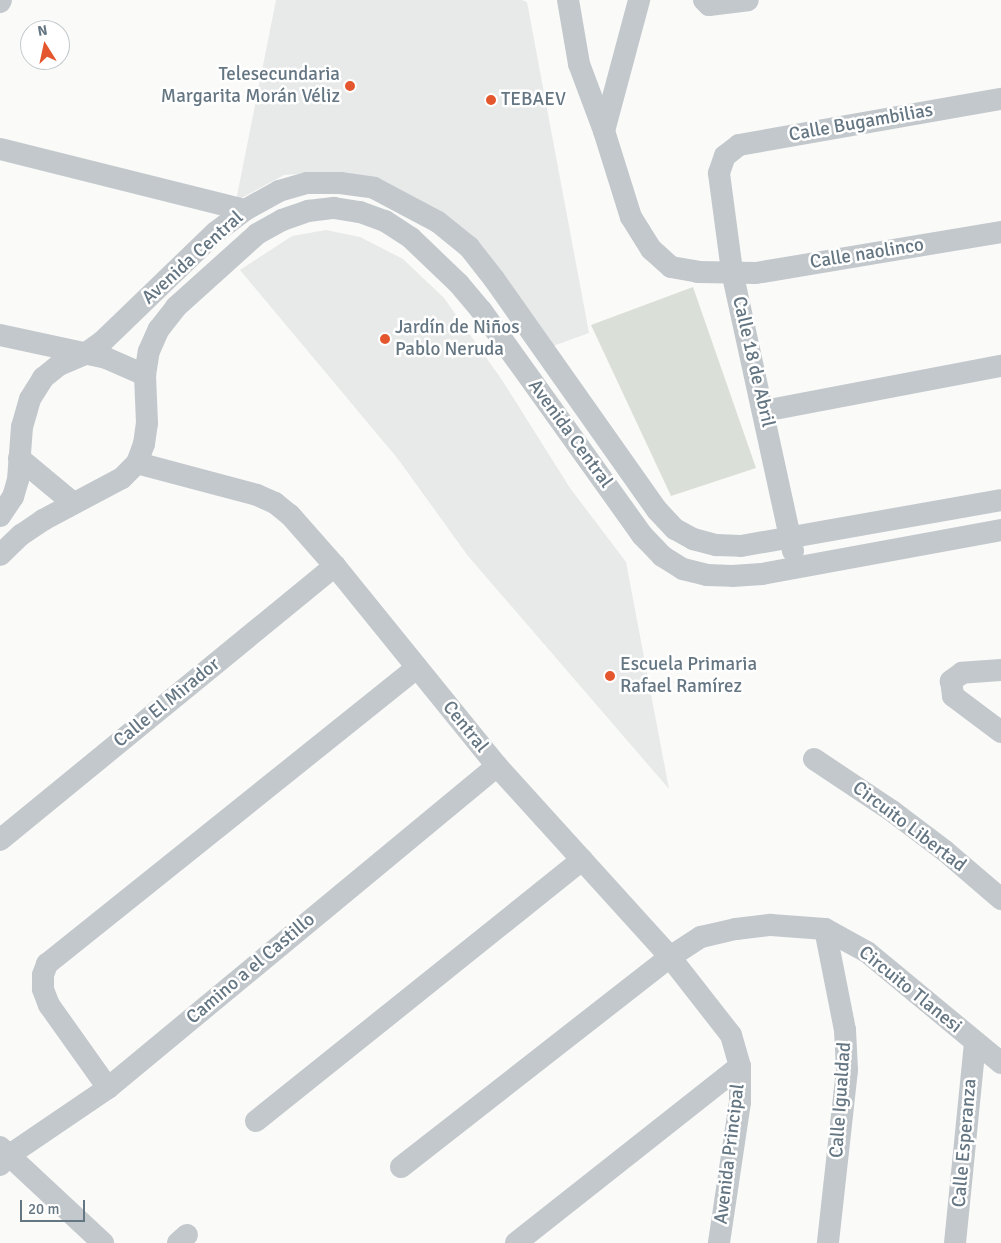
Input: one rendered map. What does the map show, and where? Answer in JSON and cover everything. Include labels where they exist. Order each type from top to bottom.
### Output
[{"type":"street","name":"Calle naolinco","points":[[568,0],[579,64],[604,131],[631,217],[651,249],[671,267],[698,272],[732,271],[756,273],[1001,232]]},
{"type":"street","points":[[604,131],[639,0]]},
{"type":"street","points":[[704,0],[709,5],[748,0]]},
{"type":"street","name":"Calle Bugambilias","points":[[725,156],[739,144],[1001,99]]},
{"type":"street","points":[[0,149],[244,210]]},
{"type":"street","name":"Calle 18 de Abril","points":[[725,156],[719,173],[732,271],[797,568]]},
{"type":"street","name":"Avenida Central","points":[[0,516],[13,497],[18,480],[22,426],[30,399],[43,378],[54,369],[85,354],[103,341],[216,232],[244,210],[279,191],[307,183],[340,183],[374,188],[438,222],[469,247],[494,279],[657,510],[675,529],[693,539],[716,545],[741,546],[1001,500]]},
{"type":"street","name":"Avenida Central","points":[[0,555],[21,535],[73,502],[102,490],[122,478],[137,463],[144,444],[148,423],[145,375],[149,351],[159,329],[176,307],[258,234],[282,220],[308,211],[334,208],[360,212],[385,221],[411,238],[459,284],[481,310],[642,535],[662,556],[683,569],[707,575],[732,576],[797,568],[1001,530]]},
{"type":"street","points":[[0,335],[123,363],[145,375]]},
{"type":"street","points":[[764,411],[1001,366]]},
{"type":"street","points":[[19,458],[73,502]]},
{"type":"street","name":"Central","points":[[137,463],[257,495],[276,504],[290,515],[335,566],[497,766],[670,958],[731,1035],[740,1066]]},
{"type":"street","name":"Calle El Mirador","points":[[0,840],[335,566]]},
{"type":"street","points":[[108,1088],[48,1006],[43,989],[43,975],[48,964],[417,668]]},
{"type":"street","points":[[1001,670],[962,673],[951,681],[953,696],[1001,732]]},
{"type":"street","name":"Circuito Libertad","points":[[814,759],[851,782],[945,851],[1001,899]]},
{"type":"street","name":"Camino a el Castillo","points":[[3,1156],[108,1088],[497,766]]},
{"type":"street","points":[[256,1121],[582,860]]},
{"type":"street","name":"Circuito Tlanesi","points":[[401,1167],[670,958],[701,937],[736,928],[771,925],[825,929],[867,952],[1001,1063]]},
{"type":"street","name":"Calle Igualdad","points":[[825,929],[846,1030],[847,1070],[828,1243]]},
{"type":"street","name":"Calle Esperanza","points":[[955,1243],[975,1042]]},
{"type":"street","points":[[516,1243],[740,1066]]},
{"type":"street","name":"Avenida Principal","points":[[719,1243],[740,1102],[740,1066]]},
{"type":"street","points":[[3,1156],[103,1243]]},
{"type":"shaded area","points":[[276,0],[522,0],[527,2],[589,333],[553,346],[486,253],[369,179],[331,172],[284,175],[236,201]]},
{"type":"shaded area","points":[[326,230],[360,237],[403,259],[444,298],[502,380],[570,488],[626,562],[669,789],[468,556],[398,459],[240,270],[292,236]]},
{"type":"shaded area","points":[[693,287],[756,468],[671,496],[591,325]]},
{"type":"place","name":"Telesecundaria Margarita Morán Véliz","points":[[350,86]]},
{"type":"place","name":"TEBAEV","points":[[491,100]]},
{"type":"place","name":"Jardín de Niños Pablo Neruda","points":[[385,339]]},
{"type":"place","name":"Escuela Primaria Rafael Ramírez","points":[[610,676]]}]
